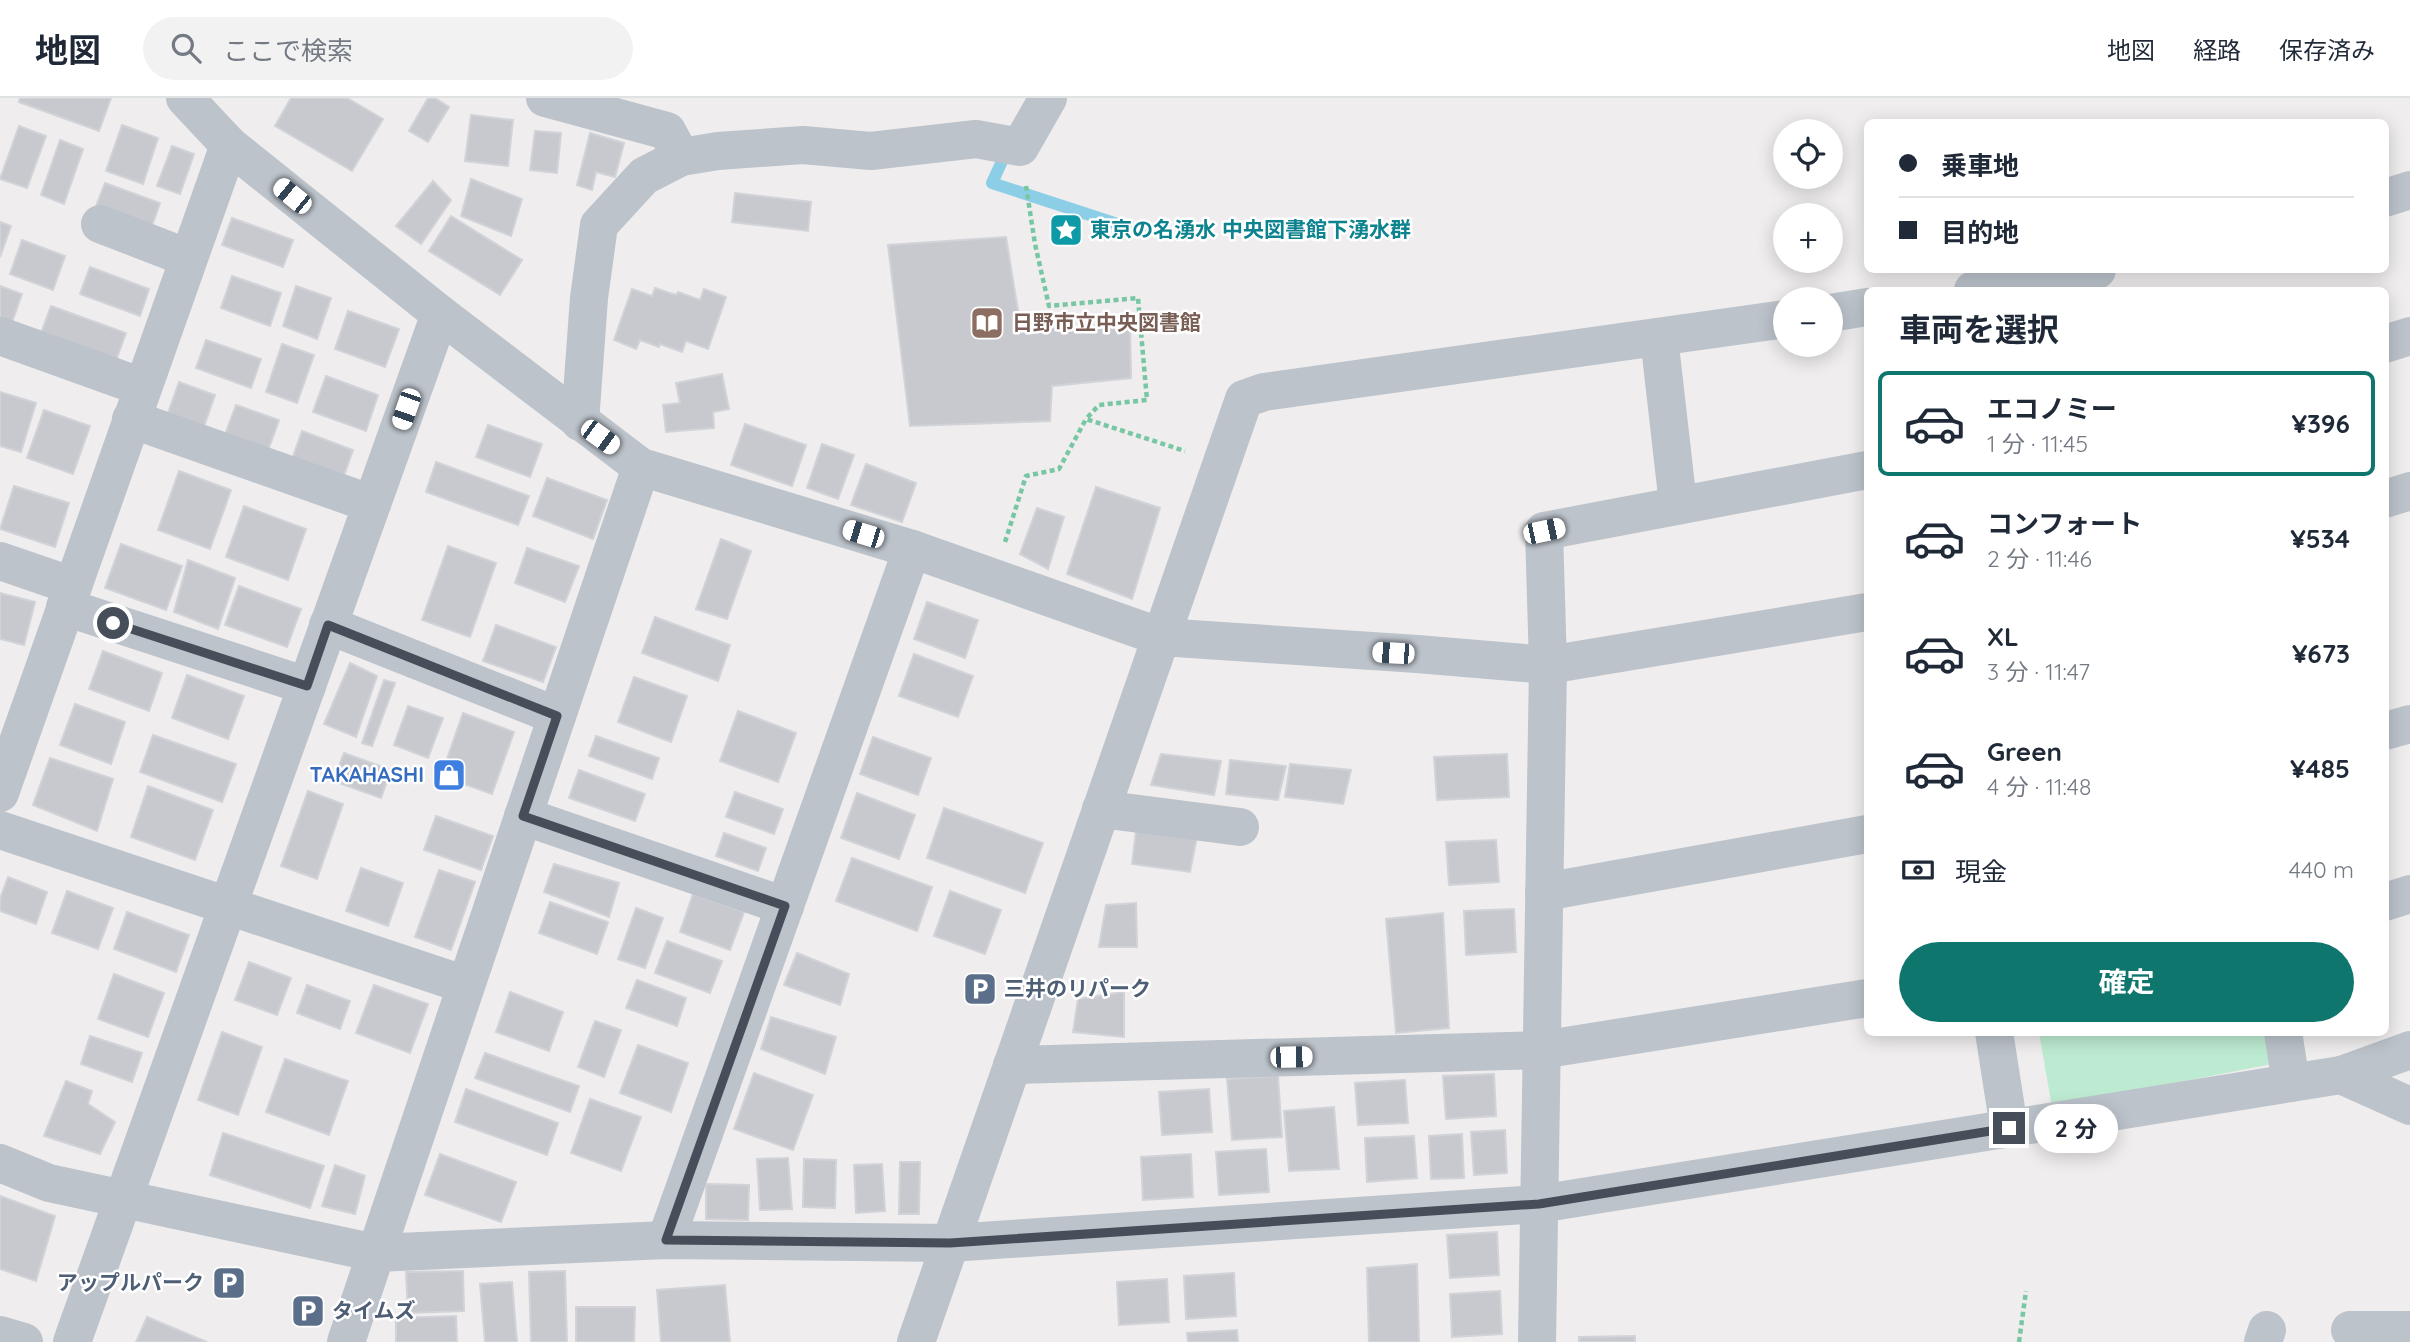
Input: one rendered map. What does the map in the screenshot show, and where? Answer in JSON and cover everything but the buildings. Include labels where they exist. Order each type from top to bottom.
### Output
[{"type":"street","points":[[185,98],[229,145],[440,314],[641,467],[912,549],[1161,638],[1548,665],[1864,612]]},
{"type":"street","points":[[545,98],[667,131],[681,157]]},
{"type":"street","points":[[580,422],[589,298],[599,225],[644,176],[681,157],[718,151],[803,145],[870,151],[976,139],[1020,147],[1048,98]]},
{"type":"street","points":[[0,793],[229,145]]},
{"type":"street","points":[[2389,197],[2410,190]]},
{"type":"street","points":[[100,224],[188,258]]},
{"type":"street","points":[[2020,287],[2083,273]]},
{"type":"street","points":[[1843,311],[1864,307]]},
{"type":"street","points":[[72,1342],[440,314]]},
{"type":"street","points":[[916,1342],[1244,398],[1264,392],[1773,321]]},
{"type":"street","points":[[0,336],[136,403],[372,504]]},
{"type":"street","points":[[2389,343],[2410,336]]},
{"type":"street","points":[[1659,337],[1678,504]]},
{"type":"street","points":[[346,1342],[641,467]]},
{"type":"street","points":[[1537,1342],[1548,665],[1544,531],[1864,471]]},
{"type":"street","points":[[2389,498],[2410,491]]},
{"type":"street","points":[[666,1240],[912,549]]},
{"type":"street","points":[[0,561],[69,597],[307,686]]},
{"type":"street","points":[[328,625],[557,716]]},
{"type":"street","points":[[2389,731],[2410,724]]},
{"type":"street","points":[[1101,809],[1240,827]]},
{"type":"street","points":[[523,816],[785,906]]},
{"type":"street","points":[[0,830],[467,985]]},
{"type":"street","points":[[1544,892],[1864,835]]},
{"type":"street","points":[[2389,901],[2410,894]]},
{"type":"street","points":[[1012,1065],[1541,1050],[1864,998]]},
{"type":"street","points":[[1995,1036],[2009,1128]]},
{"type":"street","points":[[2284,1036],[2291,1083]]},
{"type":"street","points":[[0,1163],[49,1183],[376,1253],[666,1240],[950,1243],[1539,1204],[2341,1075],[2410,1050]]},
{"type":"street","points":[[2341,1075],[2410,1106]]},
{"type":"street","points":[[2350,1330],[2410,1330]]},
{"type":"street","points":[[0,1335],[24,1342]]},
{"type":"path","points":[[1002,552],[1026,476],[1059,469],[1086,419],[1099,405],[1147,400],[1138,298],[1049,306],[1035,244],[1020,147]]},
{"type":"path","points":[[1086,419],[1196,454]]},
{"type":"path","points":[[2019,1342],[2026,1291]]},
{"type":"green space","points":[[2040,1036],[2271,1036],[2277,1063],[2052,1107]]},
{"type":"waterway","points":[[1008,148],[992,183],[1142,232]]},
{"type":"place","name":"東京の名湧水 中央図書館下湧水群","points":[[1066,230]]},
{"type":"place","name":"日野市立中央図書館","points":[[987,323]]},
{"type":"place","name":"TAKAHASHI","points":[[449,775]]},
{"type":"place","name":"三井のリパーク","points":[[980,989]]},
{"type":"place","name":"アップルパーク","points":[[229,1283]]},
{"type":"place","name":"タイムズ","points":[[308,1311]]},
{"type":"route","points":[[113,623],[307,686],[328,625],[557,716],[523,816],[785,906],[666,1240],[950,1243],[1539,1204],[2009,1128]]}]
